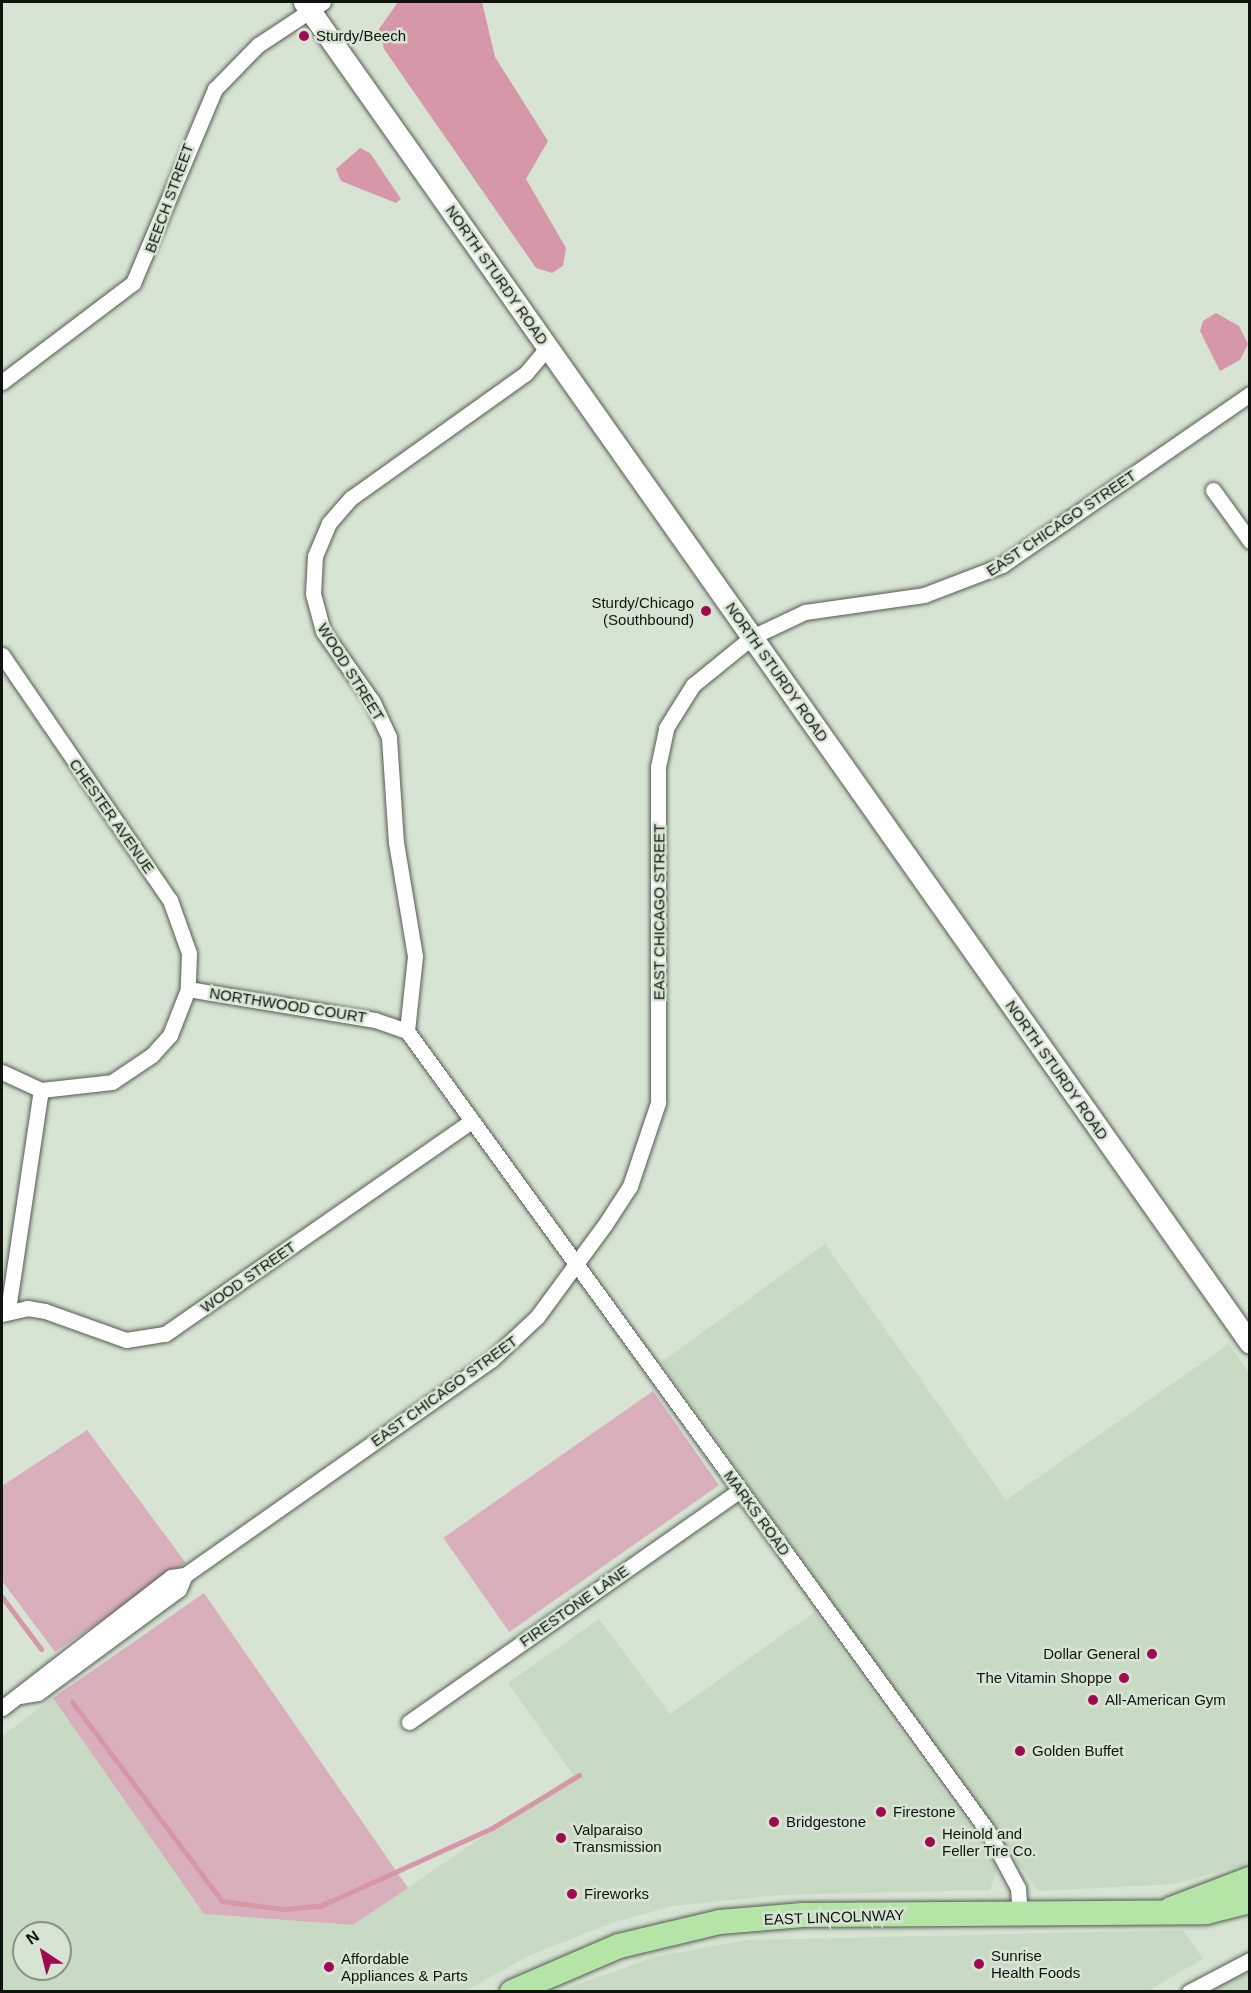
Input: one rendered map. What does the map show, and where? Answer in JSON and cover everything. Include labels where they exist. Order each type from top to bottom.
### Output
[{"type":"main road","name":"EAST LINCOLNWAY","points":[[1168,1910],[1250,1879]]},
{"type":"main road","name":"EAST LINCOLNWAY","points":[[512,1992],[619,1946],[713,1923],[802,1915],[1020,1914],[1168,1910],[1206,1912],[1250,1900]]},
{"type":"street","name":"NORTH STURDY ROAD","points":[[312,4],[548,347],[1250,1343]]},
{"type":"street","name":"BEECH STREET","points":[[2,382],[133,283],[215,89],[258,45],[312,4]]},
{"type":"street","name":"WOOD STREET","points":[[407,1031],[415,956],[396,843],[389,737],[372,701],[323,631],[313,594],[315,556],[328,523],[351,498],[526,373],[548,347]]},
{"type":"street","name":"EAST CHICAGO STREET","points":[[2,1708],[19,1696],[30,1681],[171,1577],[185,1575],[491,1360],[537,1317],[630,1186],[658,1100],[660,749],[676,707],[693,685],[752,637],[826,606],[924,595],[972,581],[1002,565],[1250,394]]},
{"type":"street","points":[[1213,490],[1250,541]]},
{"type":"street","name":"CHESTER AVENUE","points":[[2,655],[170,900],[189,953],[188,989]]},
{"type":"street","name":"NORTHWOOD COURT","points":[[41,1090],[89,1088],[133,1070],[171,1035],[188,989],[375,1020],[407,1031]]},
{"type":"street","points":[[407,1031],[471,1121]]},
{"type":"street","points":[[2,1072],[41,1090],[5,1312]]},
{"type":"street","name":"WOOD STREET","points":[[5,1312],[45,1311],[126,1340],[165,1334],[471,1121]]},
{"type":"street","name":"MARKS ROAD","points":[[471,1121],[987,1830],[1018,1888],[1020,1914]]},
{"type":"street","name":"FIRESTONE LANE","points":[[409,1722],[740,1490]]},
{"type":"street","points":[[1189,1992],[1250,1960]]},
{"type":"shaded area","points":[[398,2],[482,2],[495,57],[548,141],[526,179],[566,248],[563,266],[552,273],[536,268],[384,49],[379,29]]},
{"type":"shaded area","points":[[360,148],[370,153],[401,199],[396,203],[341,181],[336,169]]},
{"type":"shaded area","points":[[1216,313],[1239,326],[1248,344],[1240,360],[1220,371],[1200,331],[1203,321]]},
{"type":"shaded area","points":[[825,1244],[1006,1500],[1229,1344],[1249,1373],[1249,1863],[1176,1884],[1038,1891],[661,1362]]},
{"type":"shaded area","points":[[653,1391],[719,1485],[509,1632],[443,1538]]},
{"type":"shaded area","points":[[87,1430],[186,1563],[55,1652],[2,1581],[2,1486]]},
{"type":"shaded area","points":[[204,1593],[408,1888],[353,1925],[204,1914],[53,1698]]},
{"type":"shaded area","points":[[815,1612],[989,1853],[997,1871],[990,1890],[782,1895],[672,1906],[612,1923],[526,1957],[466,1991],[2,1991],[2,1736],[53,1698],[204,1914],[353,1925],[573,1775],[508,1683],[599,1619],[670,1714]]},
{"type":"shaded area","points":[[1183,1930],[1203,1959],[1148,1991],[560,1991],[654,1957],[746,1940]]},
{"type":"shaded area","points":[[1249,1972],[1249,1991],[1209,1991],[1241,1976]]},
{"type":"waterway","points":[[2,1597],[41,1649]]},
{"type":"waterway","points":[[72,1702],[222,1901],[283,1909],[320,1906],[492,1828],[579,1775]]},
{"type":"place","name":"Sturdy/Beech","points":[[304,36]]},
{"type":"place","name":"Sturdy/Chicago (Southbound)","points":[[706,611]]},
{"type":"place","name":"Dollar General","points":[[1152,1654]]},
{"type":"place","name":"The Vitamin Shoppe","points":[[1124,1678]]},
{"type":"place","name":"All-American Gym","points":[[1093,1700]]},
{"type":"place","name":"Golden Buffet","points":[[1020,1751]]},
{"type":"place","name":"Firestone","points":[[881,1812]]},
{"type":"place","name":"Bridgestone","points":[[774,1822]]},
{"type":"place","name":"Valparaiso Transmission","points":[[561,1838]]},
{"type":"place","name":"Heinold and Feller Tire Co.","points":[[930,1842]]},
{"type":"place","name":"Fireworks","points":[[572,1894]]},
{"type":"place","name":"Sunrise Health Foods","points":[[979,1964]]},
{"type":"place","name":"Affordable Appliances & Parts","points":[[329,1967]]}]
